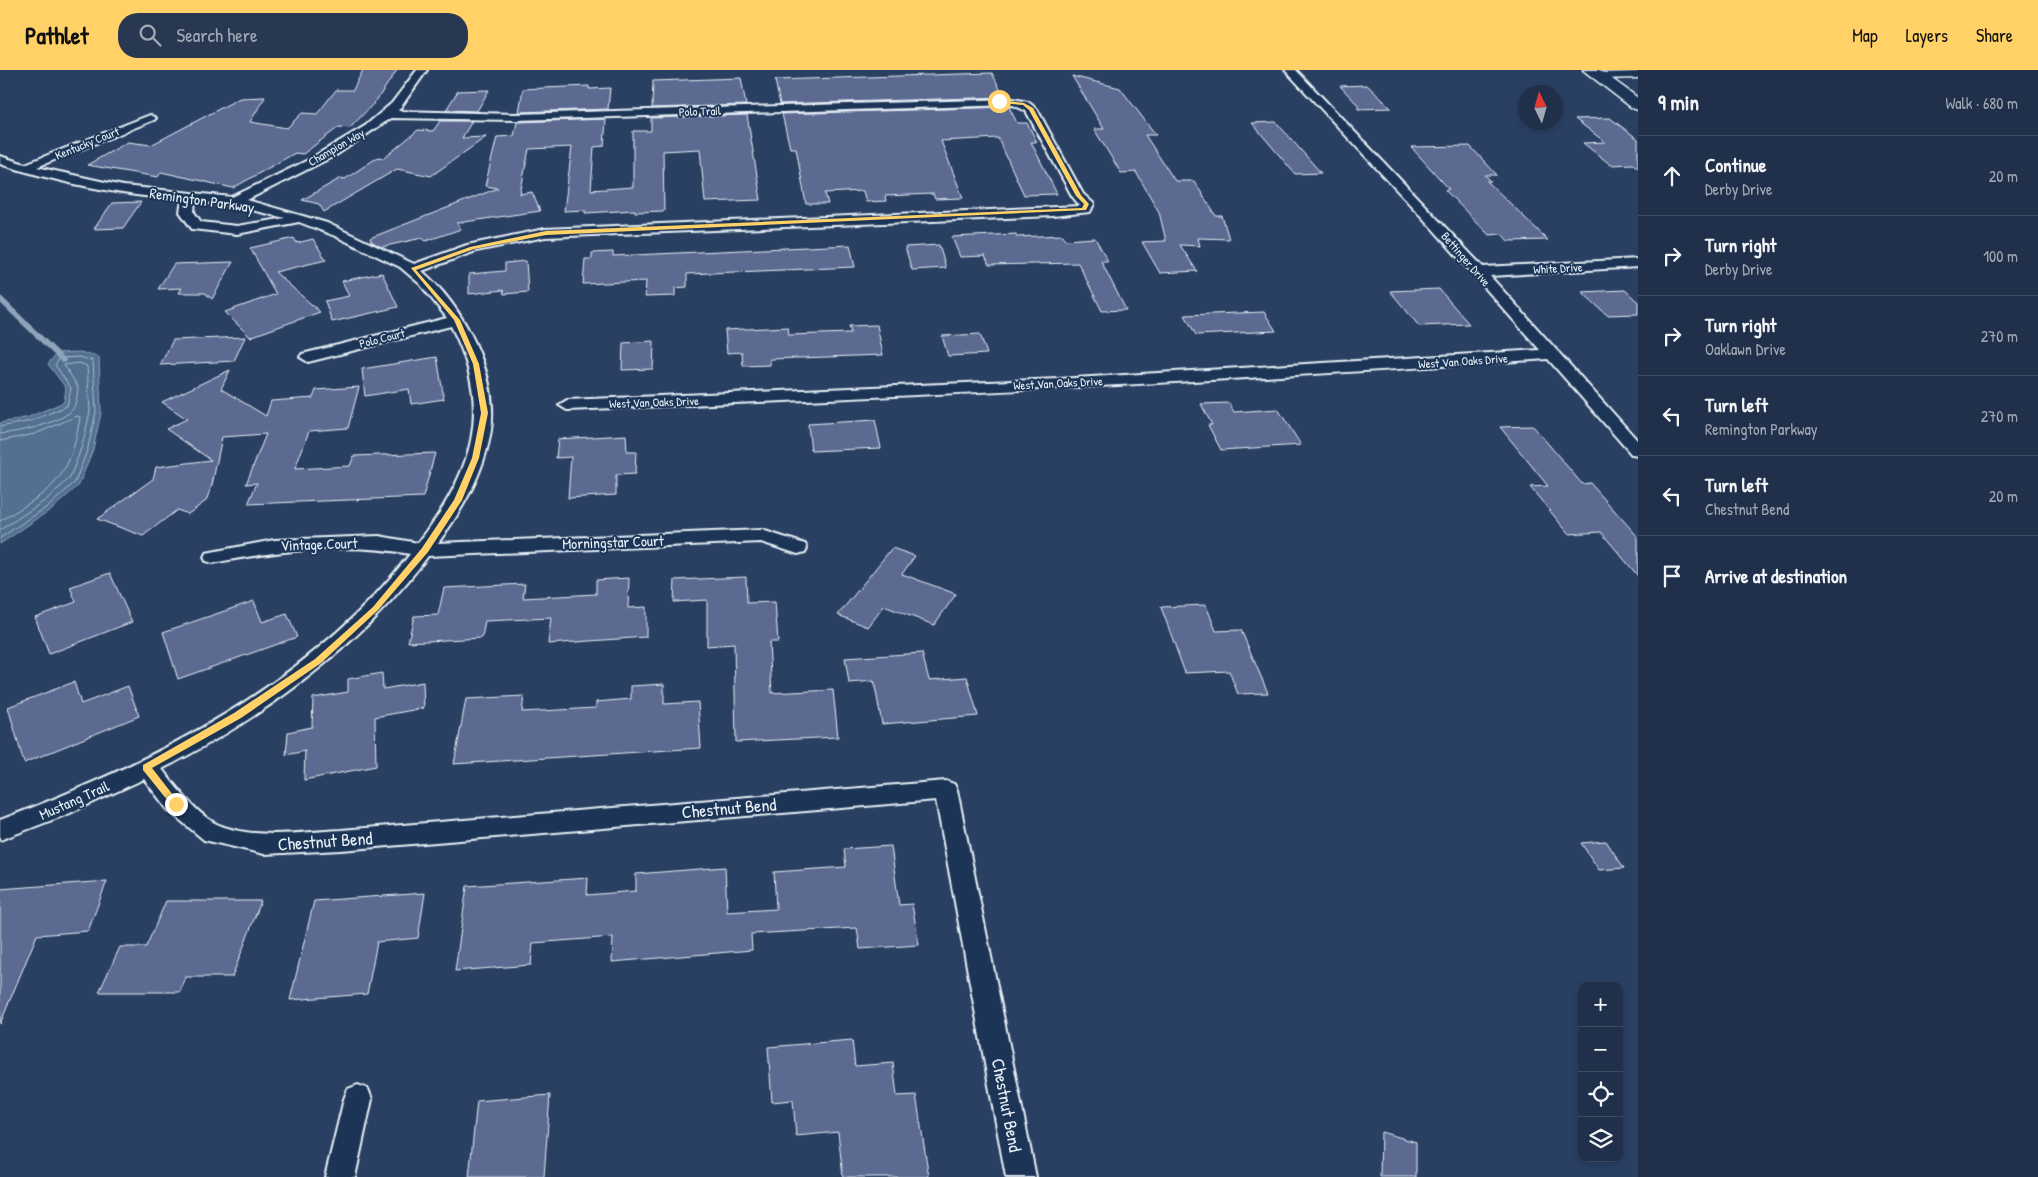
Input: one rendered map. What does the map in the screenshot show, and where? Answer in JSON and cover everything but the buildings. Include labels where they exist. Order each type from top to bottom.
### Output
[{"type":"street","name":"Champion Way","points":[[233,202],[338,148],[388,114],[422,70]]},
{"type":"street","name":"Bettinger Drive","points":[[1290,70],[1438,226],[1638,452]]},
{"type":"street","points":[[1594,73],[1638,105]]},
{"type":"street","name":"Polo Trail","points":[[388,114],[516,117],[1013,102],[1024,104],[1031,109],[1078,196],[1087,204],[1084,209],[1053,212],[546,233],[472,248],[413,269]]},
{"type":"street","name":"Kentucky Court","points":[[24,168],[150,118]]},
{"type":"street","name":"Remington Parkway","points":[[0,160],[24,168],[124,190],[233,202],[301,218],[360,242],[413,269],[456,320],[476,364],[484,413],[476,458],[462,491],[425,550],[376,608],[318,661],[238,716],[146,767]]},
{"type":"street","points":[[189,197],[187,212],[197,226],[237,230],[301,218]]},
{"type":"street","name":"White Drive","points":[[1477,272],[1638,263]]},
{"type":"street","name":"Polo Court","points":[[308,357],[456,320]]},
{"type":"street","name":"West Van Oaks Drive","points":[[567,405],[1393,366],[1550,354]]},
{"type":"street","name":"Morningstar Court","points":[[425,550],[762,536],[798,548]]},
{"type":"street","name":"Vintage Court","points":[[213,557],[284,545],[379,542],[425,550]]},
{"type":"street","name":"Mustang Trail","points":[[0,830],[43,814],[146,767]]},
{"type":"street","name":"Chestnut Bend","points":[[146,767],[176,804],[212,833],[264,844],[341,840],[946,790],[1021,1177]]},
{"type":"street","points":[[340,1177],[358,1099]]},
{"type":"lane","points":[[1594,73],[1638,75]]},
{"type":"water","points":[[80,352],[99,357],[101,413],[93,449],[79,485],[53,508],[0,544],[0,423],[29,417],[64,402],[66,388],[48,364],[57,353]]},
{"type":"waterway","points":[[0,299],[63,360]]},
{"type":"route","points":[[176,804],[146,767],[238,716],[318,661],[376,608],[425,550],[458,500],[476,458],[484,413],[476,364],[456,320],[435,292],[413,269],[450,254],[472,248],[546,233],[1053,212],[1084,209],[1087,204],[1078,196],[1031,109],[1024,104],[999,101]]}]
